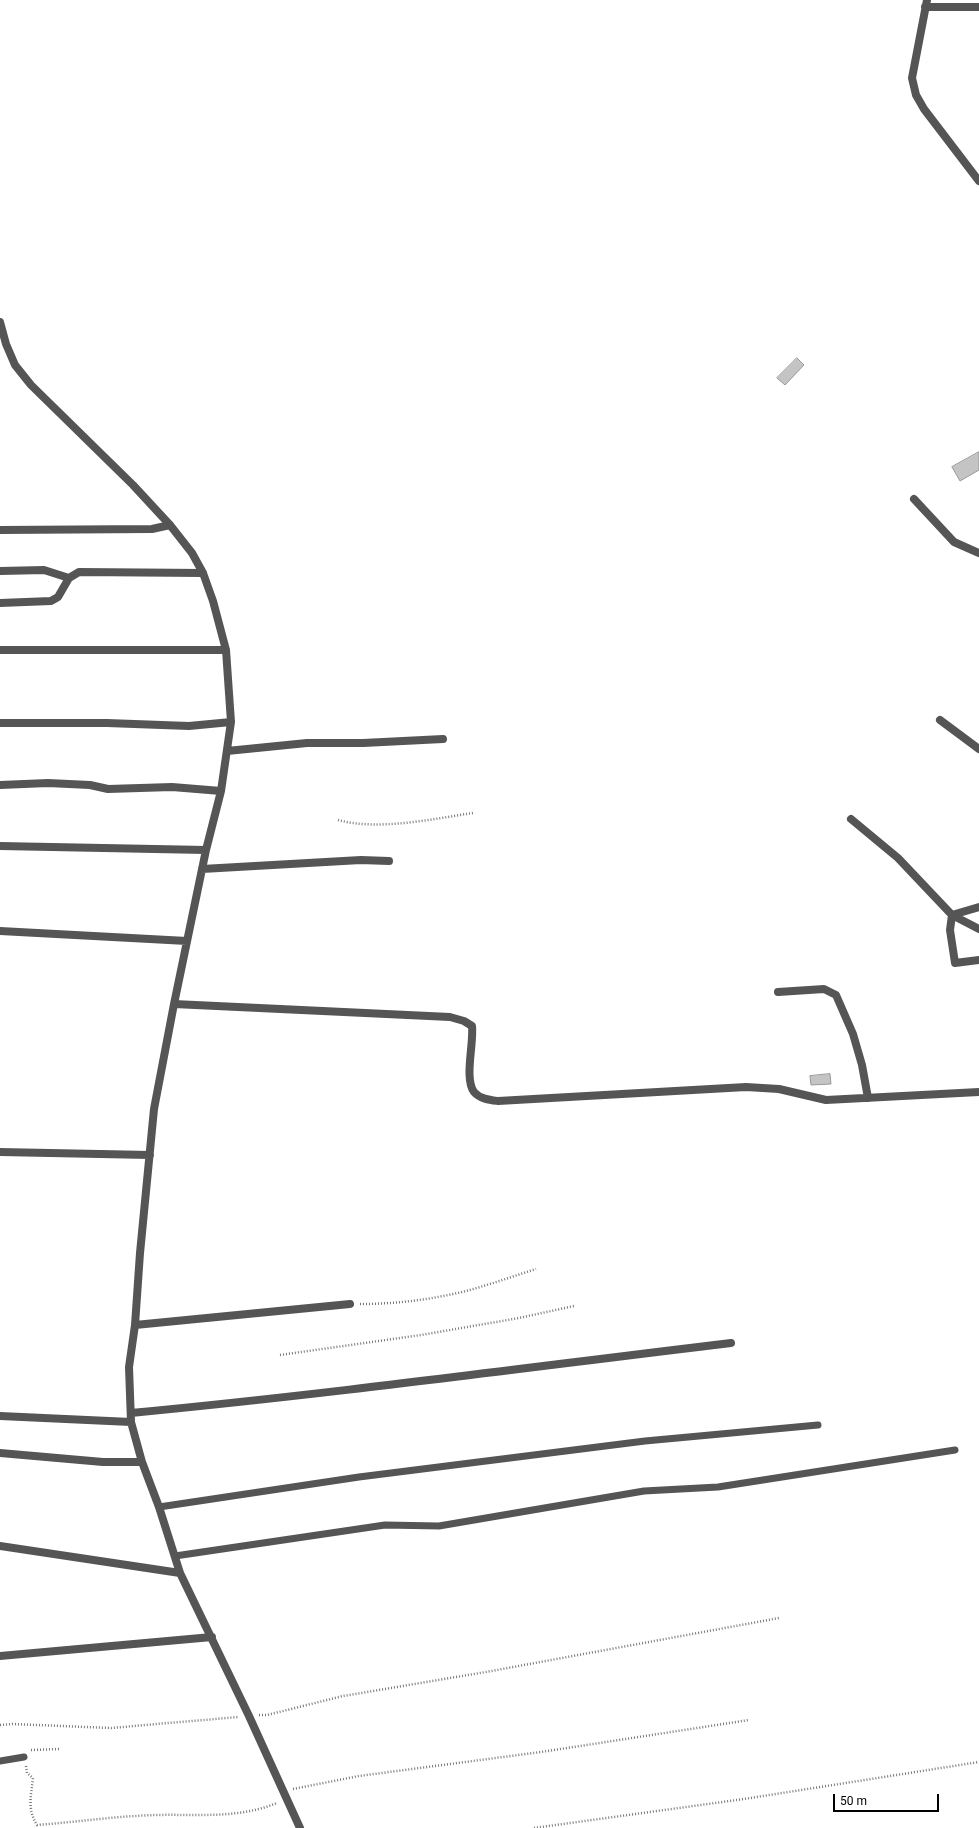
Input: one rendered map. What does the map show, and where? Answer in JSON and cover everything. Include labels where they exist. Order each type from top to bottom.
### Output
[{"type":"street","points":[[979,7],[926,4],[912,78],[916,95],[924,109],[979,181]]},
{"type":"street","points":[[0,322],[6,344],[15,366],[31,385],[133,485],[170,524],[192,553],[213,601],[226,650],[231,722],[221,791],[206,850],[154,1109],[140,1253],[135,1325],[129,1367],[130,1413],[142,1462],[159,1507],[180,1573],[212,1637],[300,1828]]},
{"type":"street","points":[[914,499],[954,542],[979,553]]},
{"type":"street","points":[[0,530],[152,529],[170,524]]},
{"type":"street","points":[[0,571],[44,570],[69,578]]},
{"type":"street","points":[[0,603],[51,601],[58,597],[69,578],[79,572],[202,573]]},
{"type":"street","points":[[0,650],[226,650]]},
{"type":"street","points":[[940,720],[979,749]]},
{"type":"street","points":[[0,723],[107,723],[189,726],[231,722]]},
{"type":"street","points":[[227,751],[307,743],[363,743],[443,739]]},
{"type":"street","points":[[0,784],[48,783],[90,785],[108,789],[172,787],[221,791]]},
{"type":"street","points":[[851,819],[898,858],[952,915],[979,929]]},
{"type":"street","points":[[0,846],[206,850]]},
{"type":"street","points":[[202,869],[361,860],[389,861]]},
{"type":"street","points":[[952,915],[979,907]]},
{"type":"street","points":[[952,915],[950,930],[955,963],[979,960]]},
{"type":"street","points":[[0,932],[187,941]]},
{"type":"street","points":[[778,992],[824,989],[836,995],[853,1034],[862,1065],[868,1098]]},
{"type":"street","points":[[174,1004],[450,1017],[464,1021],[472,1026],[471,1083],[474,1092],[481,1097],[498,1101],[746,1087],[779,1090],[826,1100],[979,1092]]},
{"type":"street","points":[[0,1152],[150,1155]]},
{"type":"street","points":[[135,1325],[350,1304]]},
{"type":"street","points":[[130,1413],[402,1384],[496,1371],[731,1343]]},
{"type":"street","points":[[0,1416],[131,1422]]},
{"type":"street","points":[[0,1453],[103,1462],[142,1462]]},
{"type":"street","points":[[0,1546],[180,1573]]},
{"type":"street","points":[[0,1656],[212,1637]]},
{"type":"lane","points":[[159,1507],[359,1477],[645,1441],[818,1425]]},
{"type":"lane","points":[[174,1556],[385,1525],[439,1526],[644,1491],[718,1487],[955,1450]]},
{"type":"lane","points":[[0,1762],[24,1757]]},
{"type":"path","points":[[338,820],[354,824],[392,823],[473,813]]},
{"type":"path","points":[[350,1304],[383,1304],[448,1295],[536,1269]]},
{"type":"path","points":[[280,1355],[473,1327],[574,1306]]},
{"type":"path","points":[[0,1725],[12,1724],[111,1728],[267,1715],[343,1696],[486,1672],[779,1618]]},
{"type":"path","points":[[283,1791],[359,1776],[541,1752],[749,1720]]},
{"type":"path","points":[[59,1749],[22,1750],[27,1773],[33,1778],[30,1798],[31,1815],[37,1825],[155,1815],[236,1814],[262,1809],[287,1799]]},
{"type":"path","points":[[534,1828],[744,1799],[979,1762]]},
{"type":"building","points":[[797,358],[804,365],[785,385],[777,378]]},
{"type":"building","points":[[979,452],[979,470],[960,481],[952,467]]},
{"type":"building","points":[[830,1074],[831,1084],[811,1085],[810,1076]]}]
